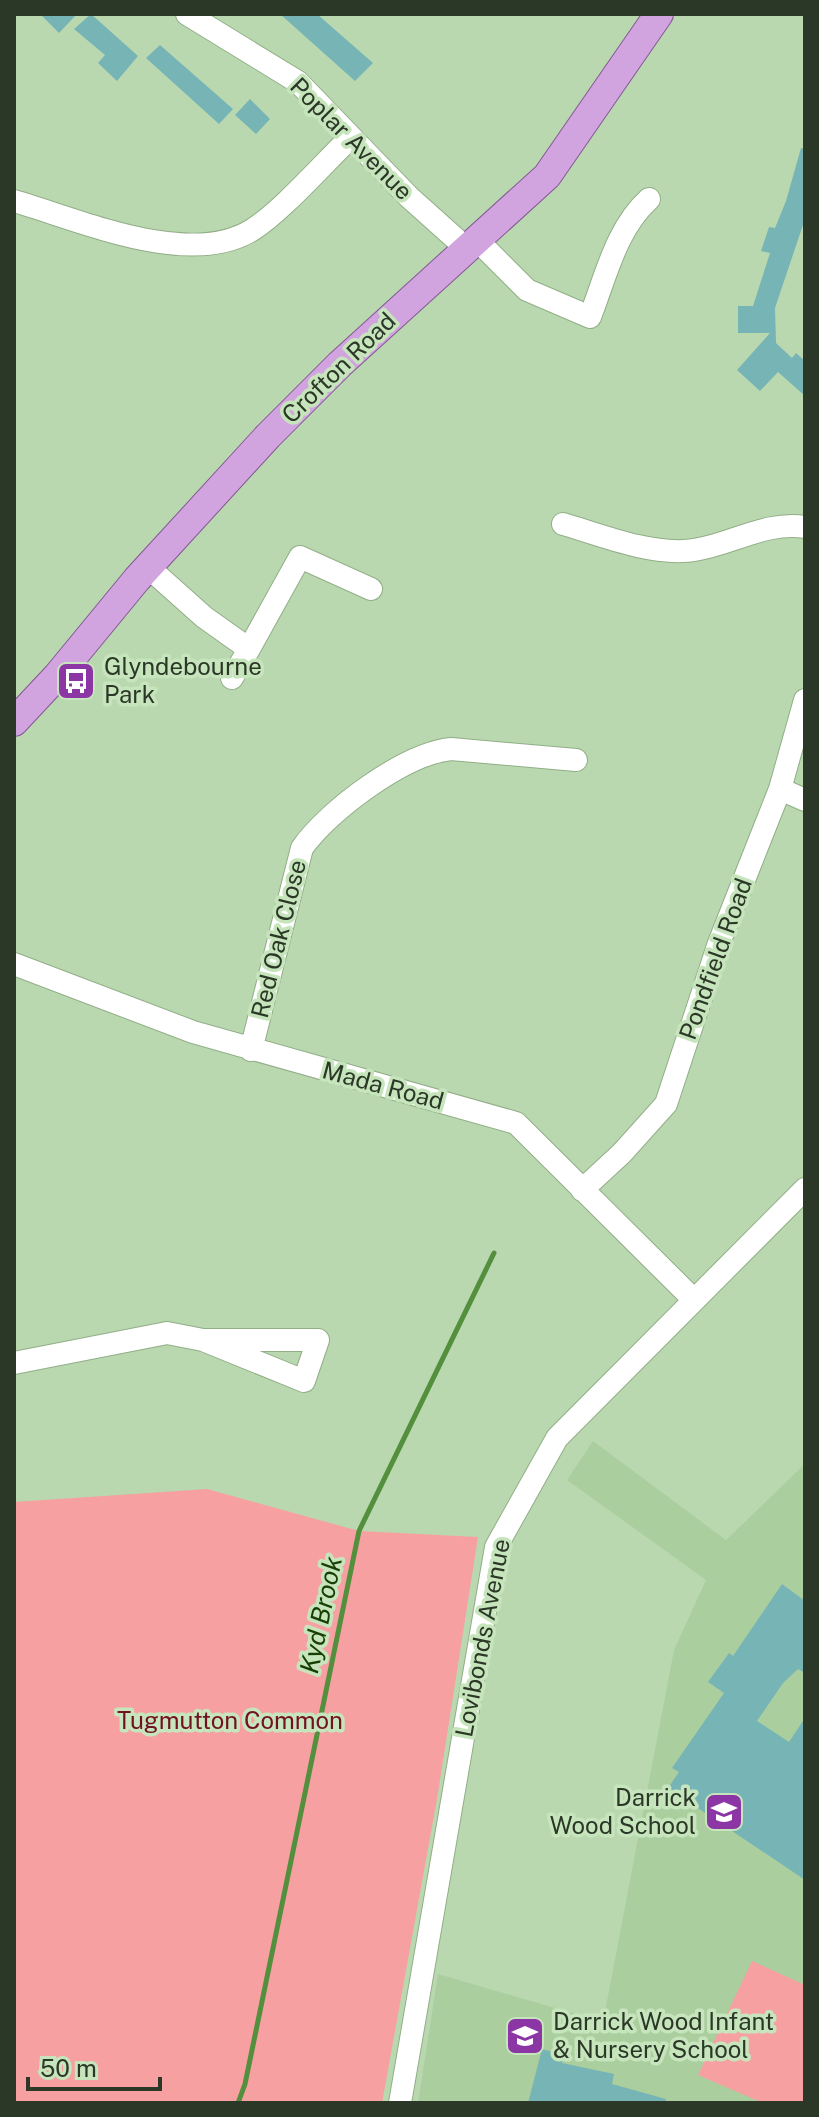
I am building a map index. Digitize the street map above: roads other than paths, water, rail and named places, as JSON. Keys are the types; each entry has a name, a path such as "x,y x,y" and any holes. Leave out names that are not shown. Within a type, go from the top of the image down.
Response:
{"main road":[{"name":"Crofton Road","path":"14,722 148,567 268,436 340,364 547,176 659,14"}],"street":[{"name":"Poplar Avenue","path":"187,14 298,82 351,137 527,290 590,317 621,234 635,212 649,199"},
{"path":"14,201 172,246 201,247 230,241 253,229 351,137"},
{"path":"563,524 624,542 683,551 767,530 805,527"},
{"path":"232,678 300,557 371,589"},
{"path":"148,567 204,617 249,649"},
{"name":"Pondfield Road","path":"582,1190 622,1153 666,1104 719,943 780,789 805,700"},
{"name":"Red Oak Close","path":"251,1050 302,848 318,825 411,760 431,751 451,749 576,760"},
{"path":"780,789 805,800"},
{"name":"Mada Road","path":"14,964 193,1032 516,1123 694,1300"},
{"name":"Lovibonds Avenue","path":"400,2103 496,1547 557,1438 805,1189"},
{"path":"14,1363 167,1333 203,1340 318,1340 304,1381 203,1340"}],"waterway":[{"name":"Kyd Brook","path":"238,2103 245,2084 359,1531 494,1253"}],"place":[{"name":"Glyndebourne Park","path":"76,681"},
{"name":"Darrick Wood School","path":"724,1812"},
{"name":"Darrick Wood Infant & Nursery School","path":"525,2036"}],"park label":[{"name":"Tugmutton Common","path":"230,1721"}]}
